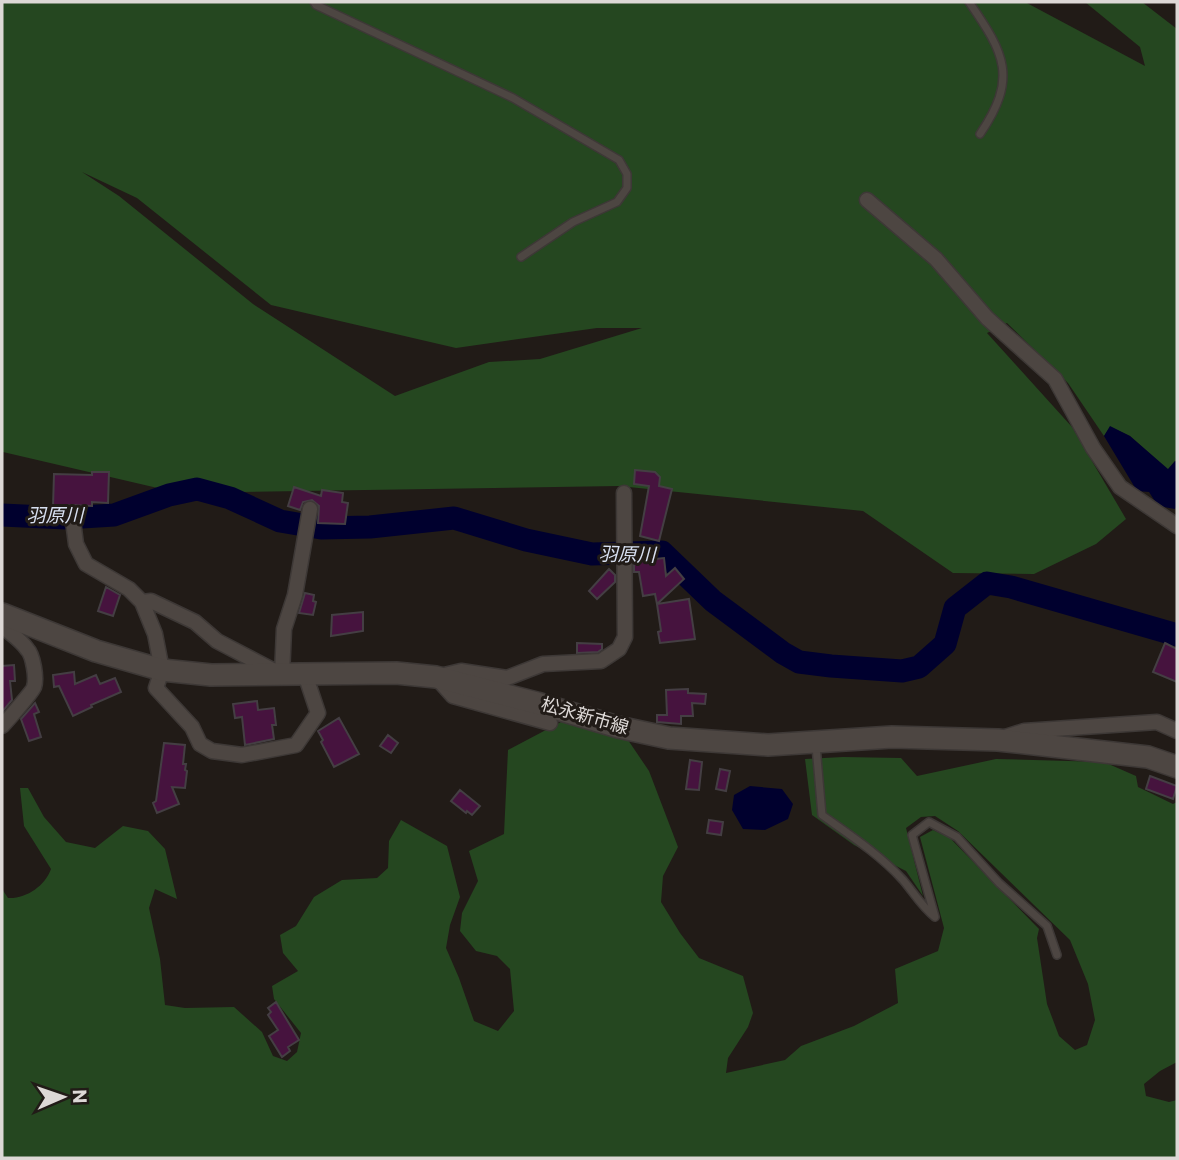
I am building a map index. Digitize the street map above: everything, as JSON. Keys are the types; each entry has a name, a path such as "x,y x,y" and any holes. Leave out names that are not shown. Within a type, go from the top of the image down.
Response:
{"main road":[{"name":"松永新市線","path":"2,614 96,651 162,670 211,675 396,673 436,677 668,738 768,745 892,737 998,740 1148,757 1177,767"}],"street":[{"path":"867,200 936,259 988,318 1055,379 1093,448 1120,486 1177,526"},
{"path":"550,723 453,696 436,677 461,671 507,678 543,664 601,662 619,649 625,636 624,493"},
{"path":"142,602 151,601 195,622 217,642 282,674 284,629 295,595 310,509"},
{"path":"73,521 76,544 86,564 129,589 142,602 155,634 162,670 156,688 192,727 200,744 212,751 242,755 296,745 318,713 306,674"},
{"path":"2,626 29,650 35,680 34,690 2,726"},
{"path":"998,740 1024,731 1157,722 1177,731"}],"lane":[{"path":"314,2 513,97 619,160 627,174 627,188 617,202 573,222 521,257"},
{"path":"969,2 986,26 1000,54 1004,77 997,109 980,134"},
{"path":"816,741 822,815 863,844 903,880 927,911 935,917 912,835 929,822 957,837 999,883 1047,926 1057,955"}],"green space":[{"path":"2,2 1025,2 1145,66 1140,47 1085,2 1142,2 1177,29 1177,462 1168,470 1130,436 1110,427 1104,436 1068,383 1007,323 987,333 1072,427 1126,519 1096,544 1034,574 953,573 863,511 619,486 179,493 3,452","holes":["82,172 137,198 271,305 456,348 597,328 642,328 540,359 489,362 395,396 253,304 119,196"]},
{"path":"561,722 628,740 649,771 678,847 663,876 661,902 699,958 743,976 753,1013 748,1027 728,1058 726,1073 785,1060 801,1046 854,1026 898,1003 895,969 938,951 944,928 920,837 933,830 950,838 1039,929 1037,938 1047,1004 1059,1036 1075,1050 1087,1045 1095,1020 1088,984 1070,940 958,831 935,816 921,817 906,828 923,896 906,871 854,845 812,815 805,759 901,758 917,776 996,759 1104,762 1136,776 1138,787 1173,804 1177,802 1177,1062 1144,1084 1146,1096 1169,1102 1177,1100 1177,1158 2,1158 2,889 8,898 28,894 40,886 51,869 24,826 20,788 28,788 44,817 66,842 95,848 123,826 148,831 165,849 177,899 155,889 149,908 160,959 165,1005 185,1008 234,1007 262,1032 273,1056 287,1061 297,1052 301,1033 274,999 272,986 298,971 283,953 280,935 296,926 314,897 342,880 377,878 388,868 389,841 401,820 447,846 460,897 450,925 446,948 474,1021 498,1031 514,1011 510,969 497,956 476,951 460,931 462,913 478,881 469,851 504,834 508,750"}],"water":[{"path":"1110,426 1130,436 1168,469 1177,462 1175,509 1158,506 1149,492 1137,491 1104,436"},
{"path":"750,786 782,789 793,804 788,819 765,830 743,829 732,810 734,795"}],"building":[{"path":"635,470 655,472 660,477 659,486 672,489 659,541 640,536 649,486 634,484"},
{"path":"92,472 109,472 108,503 92,502 92,506 69,505 69,508 53,507 54,474 92,475"},
{"path":"294,487 321,496 322,490 343,493 342,502 348,503 345,524 318,523 319,506 312,500 303,502 300,510 288,506"},
{"path":"656,555 655,559 664,558 666,576 675,568 684,579 657,604 655,594 643,596 639,572 634,572 634,558"},
{"path":"609,569 615,575 615,582 597,599 589,591"},
{"path":"106,587 120,595 113,616 98,611"},
{"path":"305,593 314,595 313,601 316,602 313,615 299,613"},
{"path":"689,599 695,639 660,643 657,604"},
{"path":"363,612 363,631 331,636 332,615"},
{"path":"577,643 602,644 602,649 598,652 577,653"},
{"path":"1165,643 1177,649 1177,682 1153,672"},
{"path":"14,665 15,681 10,681 12,700 2,712 2,666"},
{"path":"74,672 75,684 96,675 100,684 115,678 121,692 73,716 59,686 54,687 53,675"},
{"path":"688,689 688,693 706,694 705,704 692,703 693,716 681,716 681,724 657,722 657,715 667,715 666,690"},
{"path":"257,701 258,710 274,708 274,739 245,745 242,717 235,718 233,704"},
{"path":"35,703 39,712 34,714 41,737 29,741 21,719"},
{"path":"339,718 359,754 334,767 318,731"},
{"path":"388,735 398,743 391,753 380,746"},
{"path":"164,743 185,745 183,764 186,764 187,771 185,788 172,787 179,804 157,813 153,803 156,801"},
{"path":"690,760 702,762 699,790 686,789"},
{"path":"720,769 730,771 726,791 716,789"},
{"path":"1150,776 1177,786 1173,799 1146,789"},
{"path":"460,790 480,806 472,815 451,801"},
{"path":"709,820 723,822 721,835 707,833"},
{"path":"276,1002 299,1040 288,1047 290,1051 282,1057 269,1036 278,1030 268,1015 271,1012 268,1008"}],"waterway":[{"name":"羽原川","path":"2,515 66,518 114,515 169,495 197,489 230,498 280,521 321,528 370,527 454,518 526,540 592,554 662,552 713,601 783,653 799,662 831,666 902,671 919,667 945,644 955,608 987,583 1011,587 1177,635"}]}
